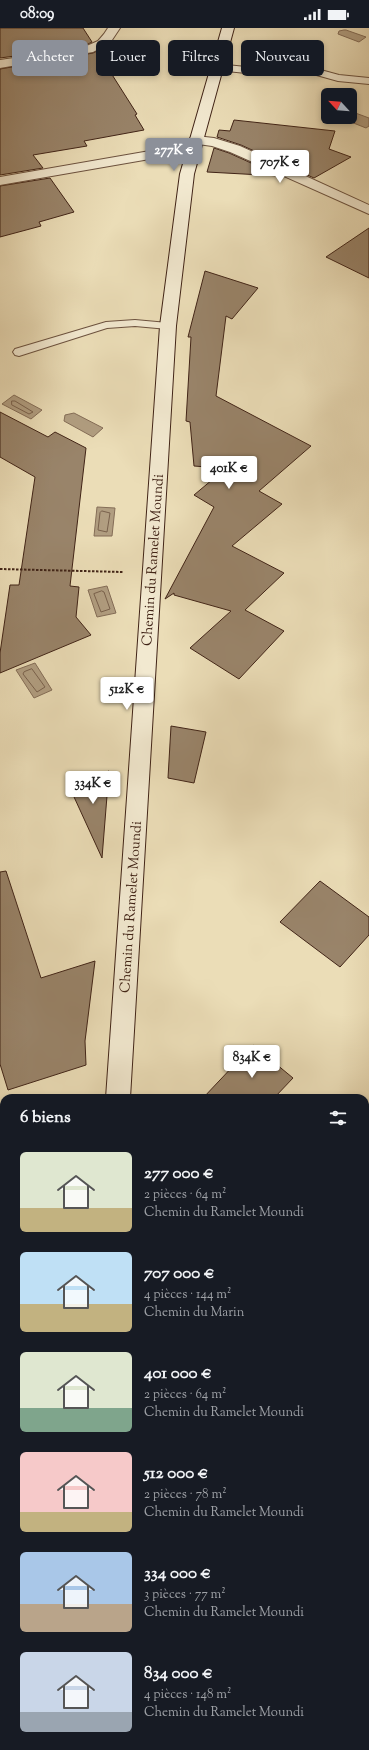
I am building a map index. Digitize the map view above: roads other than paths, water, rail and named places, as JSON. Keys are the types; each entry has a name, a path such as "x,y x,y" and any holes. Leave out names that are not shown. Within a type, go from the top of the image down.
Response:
{"main road":[{"path":"0,64 84,51 97,47 108,39 114,28"},
{"name":"Chemin du Ramelet Moundi","path":"225,40 228,28"},
{"name":"Chemin du Ramelet Moundi","path":"118,1094 168,326 187,174 214,76"},
{"path":"0,181 167,152 214,142 235,149 369,210"}],"lane":[{"path":"233,69 246,70 295,66 338,78 369,81"},
{"path":"19,352 106,325 135,323 168,326"}],"water":[{"path":"346,30 366,37 359,42 338,34 339,31"},
{"path":"357,114 369,118 369,126 366,128 356,124"},
{"path":"14,395 42,410 31,419 2,404"},
{"path":"74,413 103,428 93,437 64,421 65,415"},
{"path":"97,507 115,508 112,536 94,536"},
{"path":"107,586 116,613 97,617 88,590"},
{"path":"35,663 52,690 34,698 16,670"}]}
